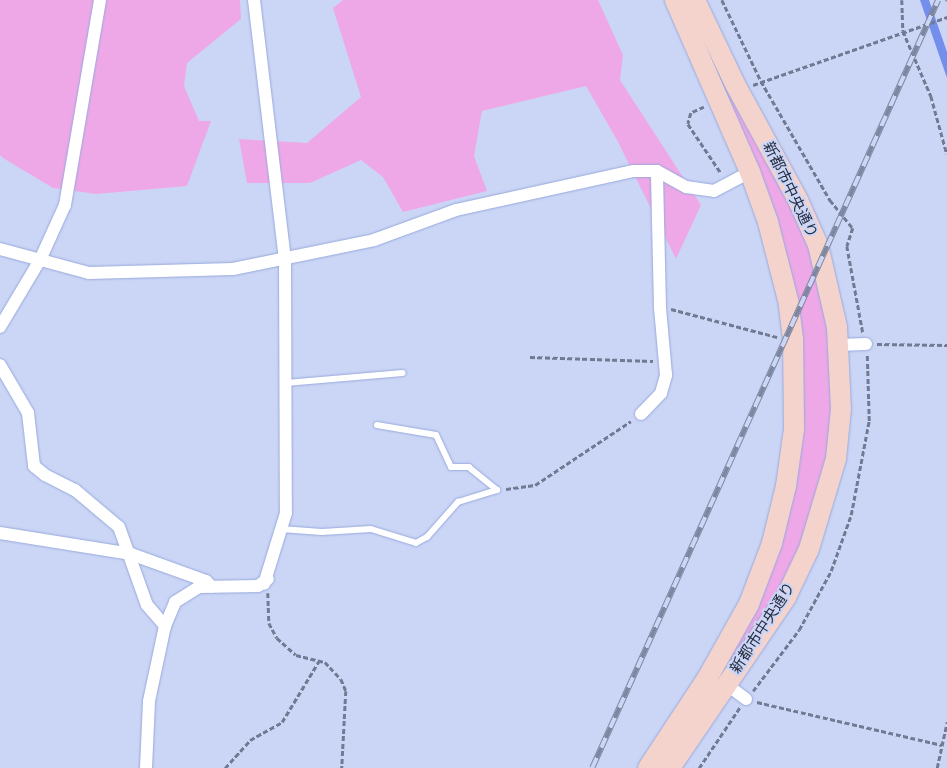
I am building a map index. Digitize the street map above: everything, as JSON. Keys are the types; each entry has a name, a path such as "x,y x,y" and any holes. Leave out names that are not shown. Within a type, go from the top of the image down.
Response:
{"main road":[{"name":"新都市中央通り","path":"648,768 708,677 749,604 772,543 786,486 794,429 793,340 781,271 750,172 675,0"},
{"name":"新都市中央通り","path":"670,768 786,597 821,516 837,450 841,409 840,345 831,292 814,236 695,0"}],"street":[{"path":"0,327 40,260 65,205 100,0"},
{"path":"146,768 149,701 165,626 175,602 200,587 266,582 286,513 285,260 254,0"},
{"path":"0,249 89,273 191,273 285,260 314,251 374,240 456,210 634,171 657,171 686,187 714,191 729,185 750,172"},
{"path":"640,414 661,393 666,376 660,308 657,171"},
{"path":"840,345 866,344"},
{"path":"0,365 28,413 34,466 45,475 75,490 119,527 147,606 165,626"},
{"path":"0,533 130,554 206,581 212,587"},
{"path":"726,684 746,699"}],"lane":[{"path":"286,383 402,373"},
{"path":"377,425 436,435 451,467 469,467 496,490"},
{"path":"281,529 322,532 370,529 416,543 427,537 458,502 496,490"}],"path":[{"path":"902,0 903,31 931,96 947,154"},
{"path":"750,86 947,16"},
{"path":"709,105 691,113 688,124 729,185"},
{"path":"660,308 793,340"},
{"path":"866,344 947,345"},
{"path":"530,357 665,361"},
{"path":"496,490 535,484 640,414"},
{"path":"266,582 269,623 277,638 296,655 319,661 335,672 346,691 342,768"},
{"path":"225,768 250,740 282,722 319,661"},
{"path":"746,699 942,745"},
{"path":"937,768 947,722"}],"shaded area":[{"path":"0,0 240,0 241,19 187,63 184,86 199,121 211,121 187,186 96,194 53,188 3,158 0,155"},
{"path":"343,0 598,0 623,55 620,80 701,205 676,259 617,140 586,86 482,111 474,156 487,191 403,212 383,177 361,160 310,183 247,183 239,139 307,143 361,97 333,8"},
{"path":"683,0 809,242 830,326 833,436 814,518 779,595 662,768 655,768 762,591 802,350"}],"water":[{"path":"920,0 929,0 947,52 947,78"}],"railway":[{"path":"592,768 938,0"}]}
